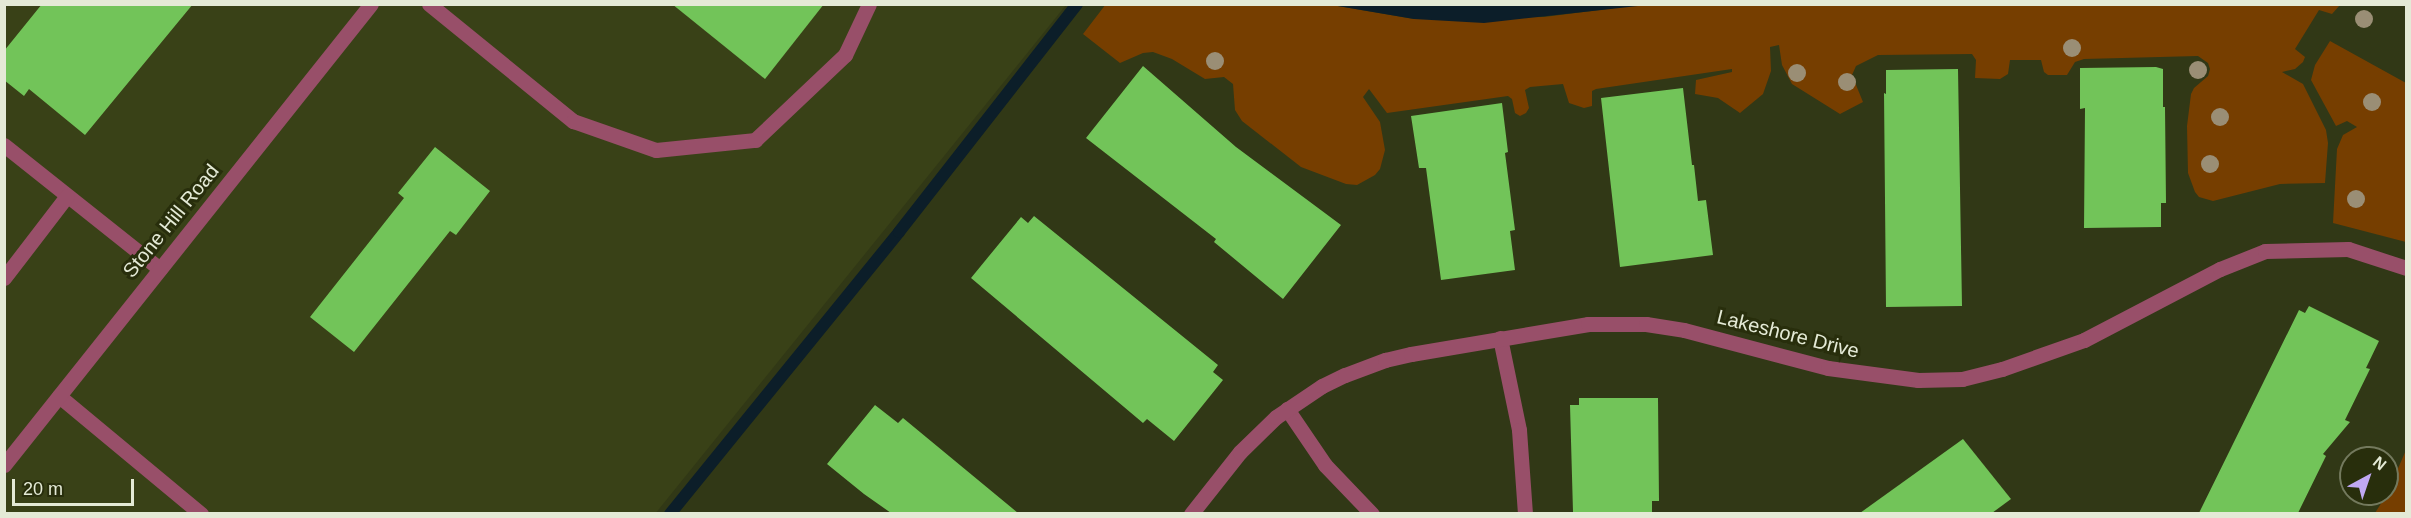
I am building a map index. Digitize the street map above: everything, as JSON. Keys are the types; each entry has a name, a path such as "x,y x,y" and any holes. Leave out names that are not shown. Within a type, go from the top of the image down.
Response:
{"street":[{"name":"Stone Hill Road","path":"4,465 371,4"},
{"path":"429,4 573,121 656,150 755,140 845,55 869,4"},
{"path":"4,146 160,269"},
{"path":"4,278 67,196"},
{"name":"Lakeshore Drive","path":"1191,513 1257,433 1287,409 1330,382 1385,360 1588,324 1646,324 1684,330 1828,368 1918,380 1962,379 2002,369 2084,340 2220,269 2265,251 2302,248 2348,249 2406,268"},
{"path":"1500,339 1519,430 1525,513"},
{"path":"59,396 201,513"},
{"path":"1287,409 1325,465 1372,513"}],"shaded area":[{"path":"1106,4 1332,5 1414,19 1544,17 1647,4 2340,5 2332,14 2319,10 2295,49 2305,57 2303,62 2295,69 2282,72 2303,84 2326,130 2328,143 2325,183 2280,184 2213,201 2199,197 2188,173 2187,126 2191,94 2194,88 2208,76 2210,69 2208,63 2198,56 2084,59 2075,62 2067,75 2048,75 2044,72 2041,60 2010,60 2008,74 2000,79 1975,78 1976,60 1972,54 1878,55 1856,66 1852,75 1863,102 1840,114 1792,84 1782,65 1779,45 1770,47 1771,71 1763,94 1740,113 1718,98 1695,94 1696,80 1732,72 1732,69 1596,89 1592,91 1592,106 1584,108 1569,103 1563,84 1530,87 1525,90 1529,108 1520,116 1515,113 1512,99 1508,96 1387,113 1369,89 1363,97 1380,122 1385,150 1380,169 1375,175 1357,185 1346,184 1301,167 1242,121 1235,110 1233,84 1224,77 1205,79 1172,59 1153,52 1143,53 1120,63 1083,34"},
{"path":"4,5 1066,5 655,514 5,513"},
{"path":"2330,41 2406,83 2406,242 2333,223 2337,149 2343,135 2357,127 2347,121 2336,126 2311,80 2315,65"},
{"path":"2406,450 2405,513 2375,513 2379,506 2399,506 2399,466"}],"water":[{"path":"1332,5 1647,5 1484,23 1414,19"}],"building":[{"path":"42,4 193,4 85,135 29,89 24,96 4,80 4,51"},
{"path":"672,4 824,4 765,79"},
{"path":"1143,66 1236,147 1341,225 1283,299 1214,242 1216,239 1086,138"},
{"path":"2156,67 2163,69 2163,107 2165,107 2166,203 2161,203 2161,227 2084,228 2085,108 2080,109 2080,68"},
{"path":"1958,69 1962,306 1886,307 1884,93 1886,94 1886,70"},
{"path":"1683,88 1698,201 1706,200 1713,255 1620,267 1601,98"},
{"path":"1502,103 1508,152 1505,153 1515,230 1510,231 1515,270 1441,280 1426,168 1419,168 1411,116"},
{"path":"435,147 490,191 456,235 450,231 354,352 310,317 404,198 398,193"},
{"path":"1034,216 1218,365 1213,372 1223,380 1174,441 1147,419 1143,423 971,278 1021,217 1028,223"},
{"path":"2309,306 2379,341 2366,368 2370,369 2345,420 2350,422 2323,454 2326,456 2298,513 2199,513 2299,310 2305,313"},
{"path":"1579,398 1658,398 1659,501 1652,501 1652,513 1573,512 1570,405 1579,405"},
{"path":"875,405 898,423 903,418 1018,513 891,513 864,494 827,464"},
{"path":"1963,439 2011,499 1992,513 1860,513"}],"waterway":[{"path":"670,514 899,232 1077,4"}]}
